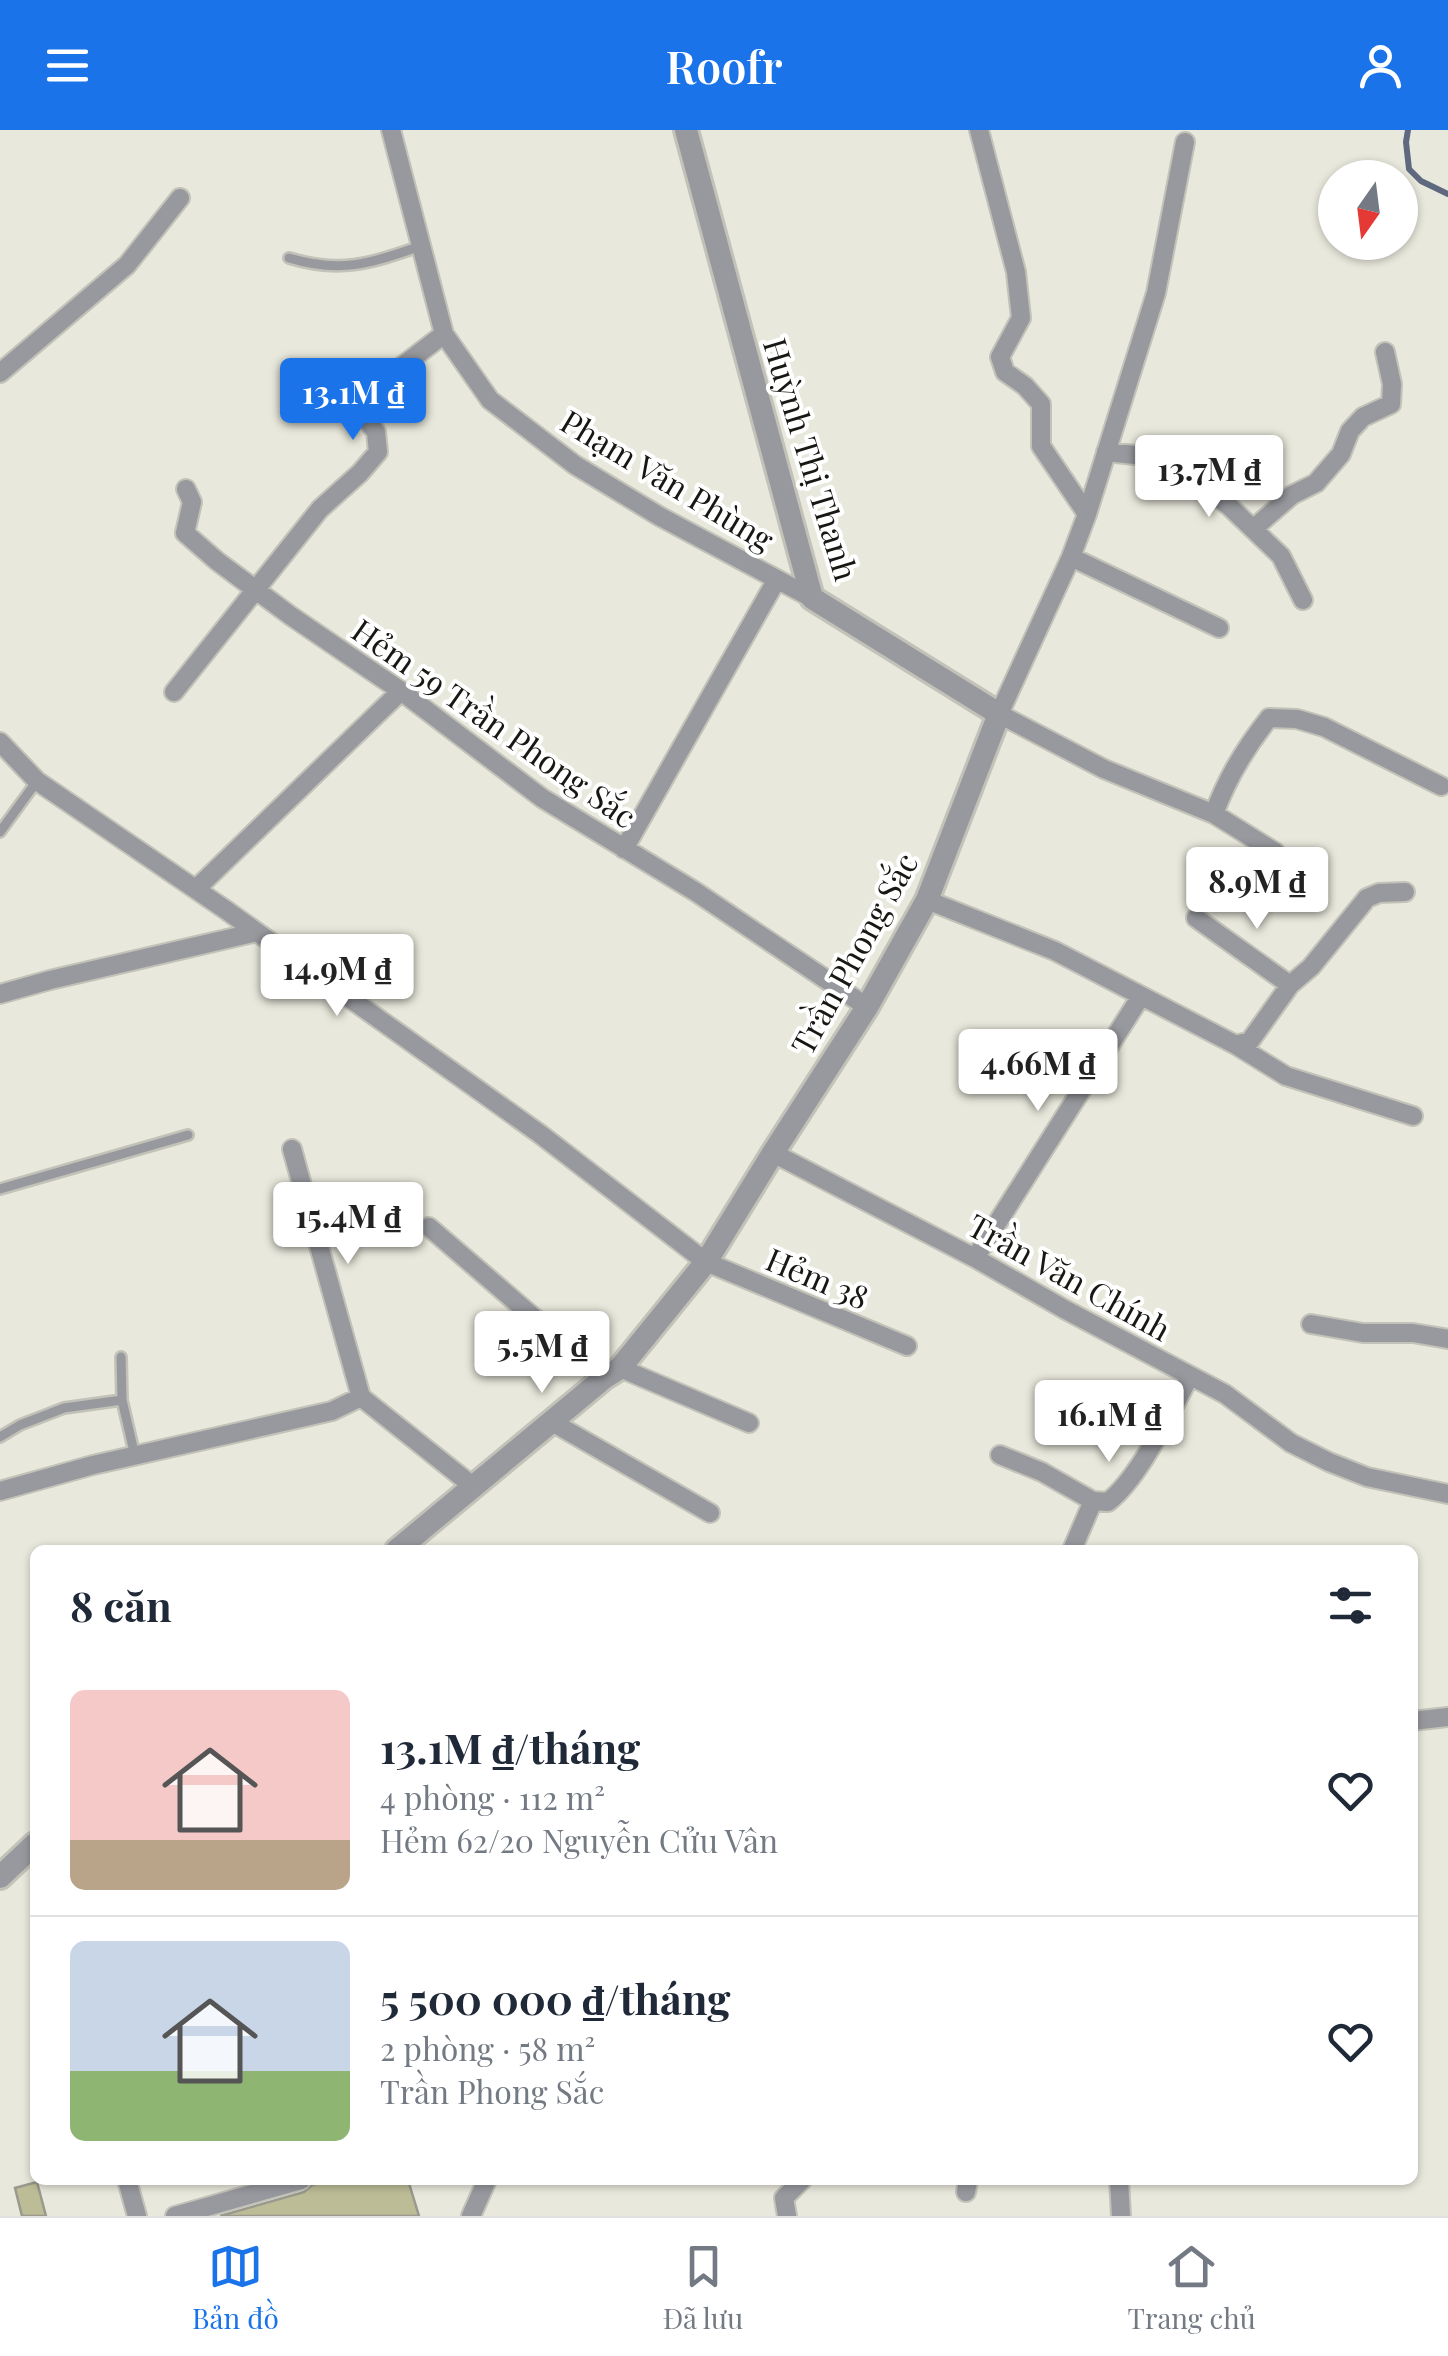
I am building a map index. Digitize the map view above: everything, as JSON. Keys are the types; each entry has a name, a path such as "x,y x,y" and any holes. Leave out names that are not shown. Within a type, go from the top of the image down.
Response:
{"street":[{"name":"Phạm Văn Phùng","path":"391,130 444,334 490,400 575,466 812,598"},
{"name":"Huỳnh Thị Thanh","path":"686,130 812,598 1000,714"},
{"path":"979,130 1016,272 1021,318 1000,357 1005,372 1041,404 1041,446 1087,514"},
{"name":"Trần Phong Sắc","path":"404,1545 612,1373 706,1262 868,1008 927,900 1000,714 1087,514 1156,293 1185,142"},
{"path":"0,373 127,264 180,198"},
{"path":"174,692 320,509 378,452 376,432 362,415 362,397 444,334"},
{"path":"1253,529 1292,495 1316,483 1342,454 1350,431 1364,417 1390,404 1392,384 1385,352"},
{"path":"1106,452 1164,458 1230,506 1281,556 1303,600"},
{"name":"Hẻm 59 Trần Phong Sắc","path":"186,489 192,502 185,533 255,590 401,691 542,798 696,892 868,1008"},
{"path":"1070,557 1218,628"},
{"path":"624,848 776,578"},
{"path":"196,889 401,691"},
{"path":"1000,714 1104,769 1214,814 1275,852"},
{"path":"1214,814 1246,746 1268,718 1297,718 1324,727 1441,786"},
{"name":"Hẻm 38","path":"0,742 38,781 540,1134 706,1262 907,1346"},
{"path":"1236,1045 1250,1042 1290,985 1311,967 1366,898 1405,892"},
{"path":"927,900 1055,951 1236,1045 1286,1076 1413,1116"},
{"path":"1196,918 1290,985"},
{"path":"0,994 257,932"},
{"path":"975,1258 1141,996"},
{"path":"292,1149 361,1398 474,1487"},
{"name":"Trần Văn Chính","path":"772,1153 1225,1394 1290,1442 1329,1462 1367,1477 1448,1494"},
{"path":"429,1227 612,1373 750,1423"},
{"path":"1311,1324 1448,1338"},
{"path":"1000,1455 1042,1472 1093,1501 1108,1502 1119,1493 1142,1459 1190,1376"},
{"path":"0,1491 332,1411 361,1398"},
{"path":"552,1422 710,1513"},
{"path":"1074,1545 1093,1501"},
{"path":"1418,1720 1448,1716"},
{"path":"0,1877 30,1849"},
{"path":"129,2185 138,2216"},
{"path":"175,2216 284,2185"},
{"path":"471,2216 485,2185"},
{"path":"787,2216 784,2198 797,2185"},
{"path":"1119,2185 1121,2216"}],"lane":[{"path":"289,258 309,264 354,267 422,246"},
{"path":"0,832 38,781"},
{"path":"0,1189 188,1136"},
{"path":"121,1357 122,1400 135,1456"},
{"path":"0,1437 64,1408 122,1400"}],"building":[{"path":"38,2185 46,2216 22,2216 15,2188"},
{"path":"312,2185 410,2185 419,2216 220,2216 304,2192"}],"waterway":[{"path":"1408,130 1409,169 1421,181 1448,194"}]}
